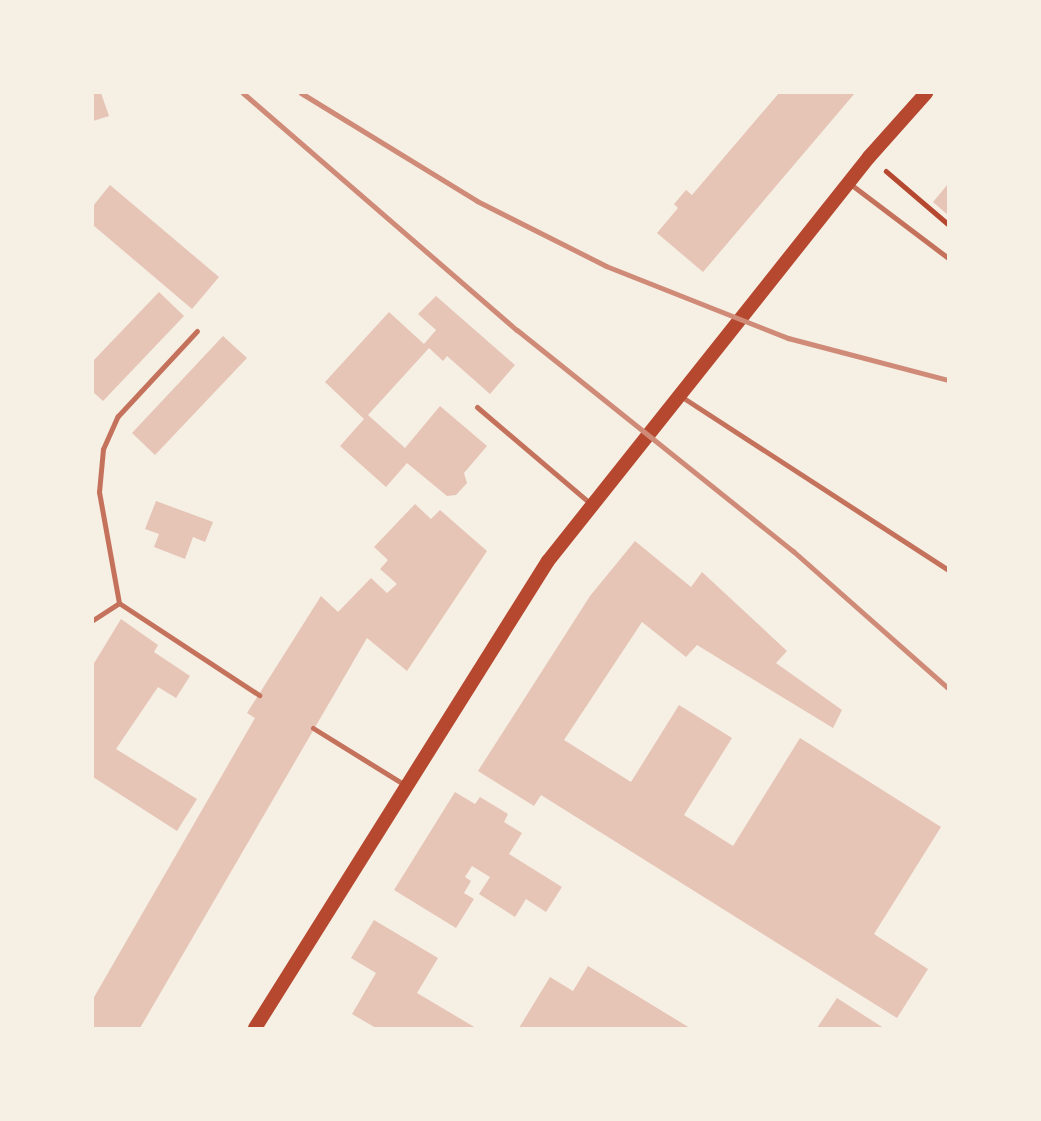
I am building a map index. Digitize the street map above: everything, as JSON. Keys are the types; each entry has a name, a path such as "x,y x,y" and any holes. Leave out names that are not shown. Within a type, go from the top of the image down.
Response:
{"main road":[{"path":"255,1028 526,593 869,157 926,93"}],"lane":[{"path":"849,183 948,258"},
{"path":"197,331 118,416 103,449 99,492 119,603 259,695"},
{"path":"682,397 948,570"},
{"path":"477,407 593,505"},
{"path":"93,620 119,603"},
{"path":"313,728 405,785"}],"path":[{"path":"869,157 948,224"}],"building":[{"path":"93,93 101,93 109,116 93,121"},
{"path":"779,93 855,93 703,272 657,233 678,208 674,204 686,190 692,195"},
{"path":"948,184 948,215 933,202"},
{"path":"110,185 219,277 192,309 93,225 93,206"},
{"path":"159,292 184,316 103,401 93,392 93,361"},
{"path":"436,296 515,365 490,394 447,356 443,361 429,348 368,415 405,448 440,406 487,446 464,473 467,483 456,495 447,496 407,463 386,487 340,446 364,419 325,382 389,312 424,344 436,330 418,314"},
{"path":"223,336 247,358 155,455 132,433"},
{"path":"156,501 213,522 205,542 193,537 185,559 154,547 159,534 145,529"},
{"path":"415,504 431,519 440,510 487,551 407,671 367,638 140,1028 93,1028 93,999 255,718 247,713 321,596 338,612 371,578 387,593 397,584 380,569 388,560 374,547"},
{"path":"635,541 691,587 702,572 787,651 776,663 842,710 833,728 697,645 686,657 642,622 564,740 631,782 679,705 732,738 684,815 733,846 800,738 941,827 874,934 928,969 897,1018 541,795 534,806 478,771 590,596"},
{"path":"121,619 158,645 154,652 190,676 176,698 158,687 116,749 197,799 177,831 93,777 93,665"},
{"path":"455,792 475,804 480,797 508,814 504,822 522,833 509,854 562,887 546,912 526,899 515,917 479,894 490,877 472,866 465,877 471,881 464,893 474,899 456,928 394,890"},
{"path":"374,920 438,958 417,993 476,1028 376,1028 352,1014 376,973 351,958"},
{"path":"588,966 690,1028 519,1028 550,977 573,991"},
{"path":"837,998 882,1027 817,1028"}],"railway":[{"path":"243,93 517,330 793,551 948,688"},
{"path":"301,93 477,201 606,266 788,338 948,380"}]}
